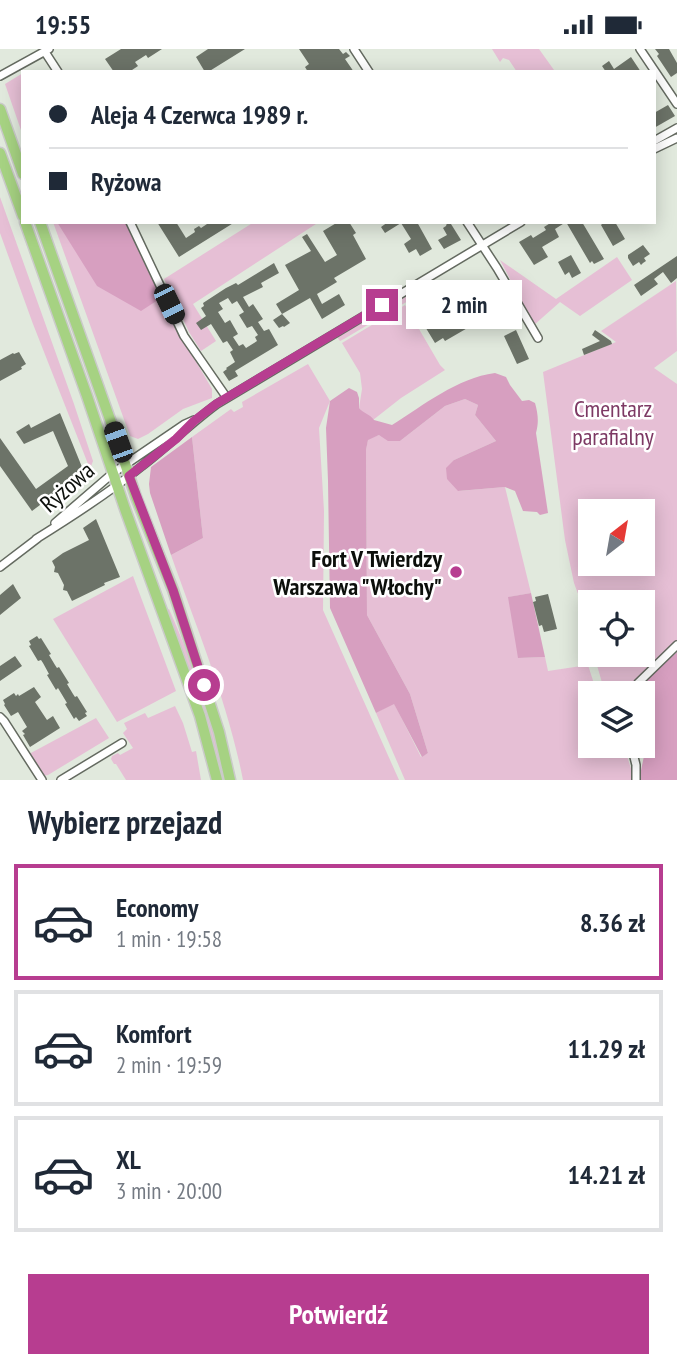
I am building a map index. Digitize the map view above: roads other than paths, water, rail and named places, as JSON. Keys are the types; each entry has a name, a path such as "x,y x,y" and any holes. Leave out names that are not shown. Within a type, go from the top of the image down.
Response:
{"main road":[{"path":"0,109 21,168"},
{"path":"0,153 21,211"},
{"path":"26,224 200,716 217,780"},
{"path":"41,224 125,465 173,590 219,731 230,780"}],"street":[{"path":"355,49 368,70"},
{"path":"640,49 654,70"},
{"path":"0,76 47,50 57,70"},
{"path":"656,73 677,104"},
{"path":"656,140 677,128"},
{"path":"656,148 677,138"},
{"path":"131,224 184,336 227,398"},
{"path":"468,224 538,338"},
{"name":"Ryżowa","path":"36,539 94,502 176,439 194,421 227,398 518,224"},
{"name":"Ryżowa","path":"0,567 113,473 184,424 194,421"},
{"path":"640,681 677,645"},
{"path":"0,717 41,780"},
{"path":"61,780 122,743"},
{"path":"634,758 636,780"}],"place":[{"name":"Fort V Twierdzy Warszawa \"Włochy\"","path":"456,572"}],"park label":[{"name":"Cmentarz parafialny","path":"613,422"}]}
